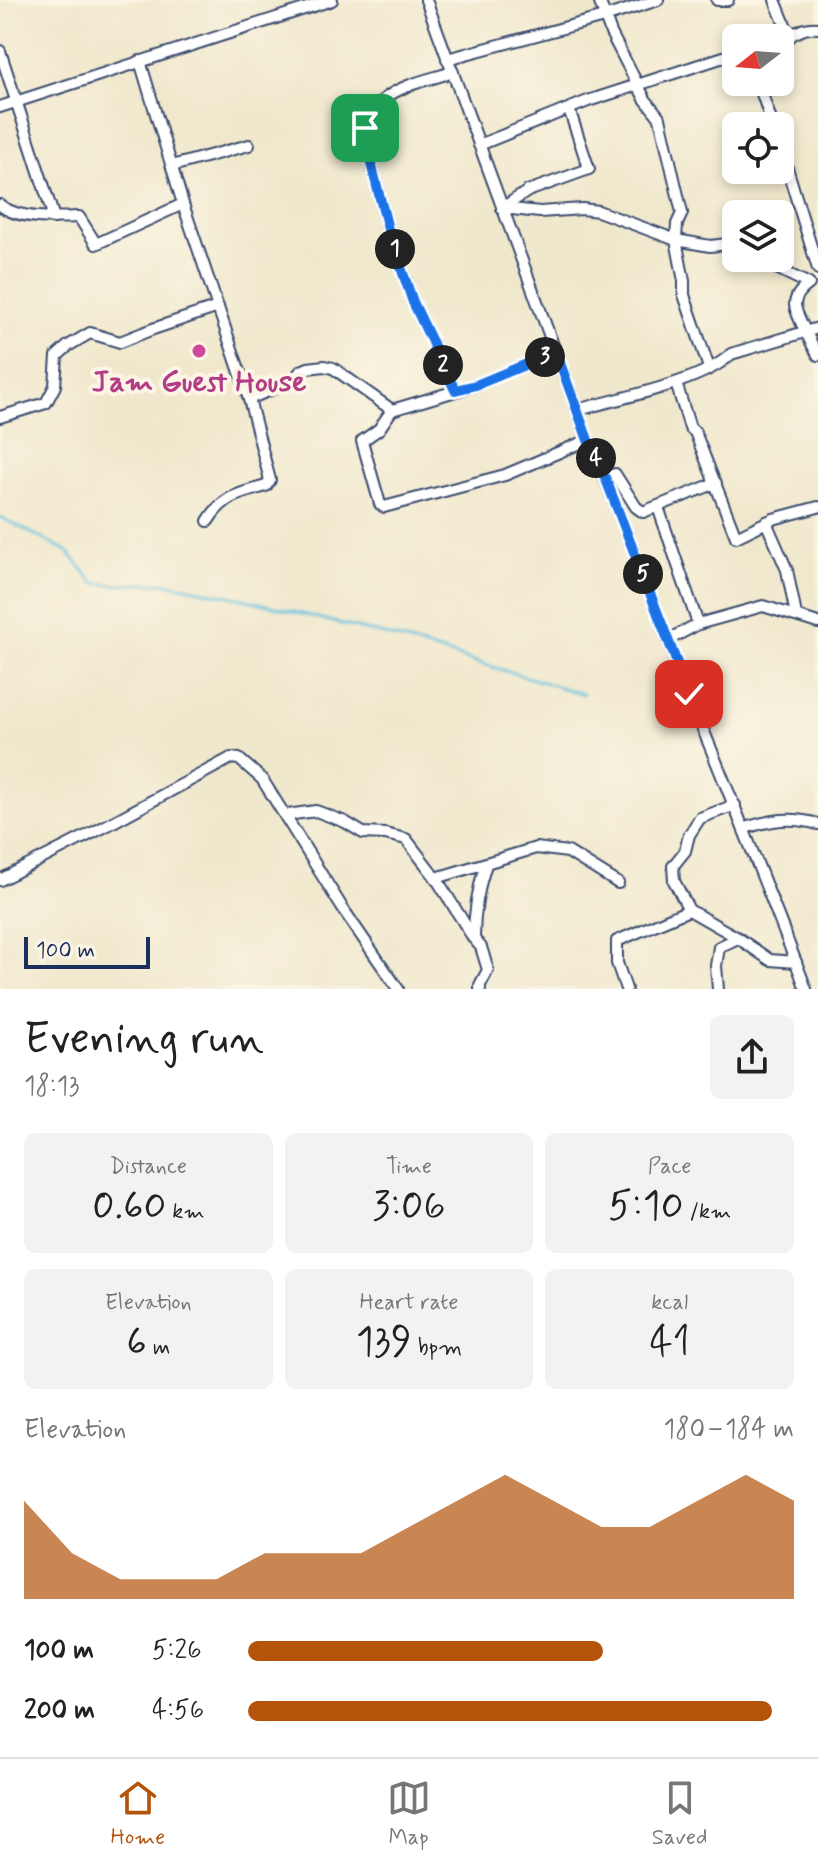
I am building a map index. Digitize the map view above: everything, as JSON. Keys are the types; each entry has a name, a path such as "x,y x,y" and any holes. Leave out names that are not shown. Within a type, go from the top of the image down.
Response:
{"street":[{"path":"0,107 332,0"},
{"path":"426,0 588,440 745,828 806,989"},
{"path":"599,0 611,33 645,99 660,118 682,213 677,224 676,240 684,295 709,368"},
{"path":"447,59 658,0"},
{"path":"717,0 728,0"},
{"path":"775,0 781,24"},
{"path":"794,33 805,27 818,28"},
{"path":"0,51 54,218"},
{"path":"479,145 569,109 722,58"},
{"path":"140,61 183,204 249,399 270,480 266,486 231,496 217,507 208,521"},
{"path":"453,72 394,90 374,108 365,128 365,140 389,233 413,302 455,390"},
{"path":"502,208 528,191 589,169 569,109"},
{"path":"172,166 249,145"},
{"path":"792,184 818,269"},
{"path":"0,205 15,213 54,218 79,217 96,244 183,204"},
{"path":"502,208 540,212 598,211 676,240 710,246 722,245"},
{"path":"789,272 814,282"},
{"path":"814,282 800,290 795,305 818,355"},
{"path":"0,417 46,403 55,386 57,356 90,333 120,342 218,307"},
{"path":"577,410 676,383 723,362 731,354 818,328"},
{"path":"556,352 476,385 392,410 379,429 362,441 380,504 384,507 505,475 588,440"},
{"path":"249,399 292,381 301,371 324,366 333,368 392,410"},
{"path":"676,383 690,428 695,432 736,537 773,519 818,507"},
{"path":"605,477 615,474 636,507 643,512 716,483"},
{"path":"658,507 698,624"},
{"path":"766,522 787,570 796,615"},
{"path":"668,640 698,624 763,606 818,623"},
{"path":"0,880 231,758 239,759 262,779 343,909 398,989"},
{"path":"735,805 700,818 689,835 685,851 673,866 674,881 689,910 770,960 796,962"},
{"path":"286,815 316,811 363,833 406,839 481,947 488,970 478,988"},
{"path":"745,828 771,820 801,819 818,824"},
{"path":"436,878 536,848 568,852 618,883"},
{"path":"474,939 474,911 486,864"},
{"path":"626,989 617,963 617,941 689,910"},
{"path":"718,989 716,966 719,947 738,938"}],"waterway":[{"path":"0,517 67,551 94,583 166,583 248,600 396,638 583,694"}],"place":[{"name":"Jam Guest House","path":"199,351"}],"route":[{"path":"365,128 365,140 389,233 413,302 455,390 476,385 556,352 689,694"}]}
